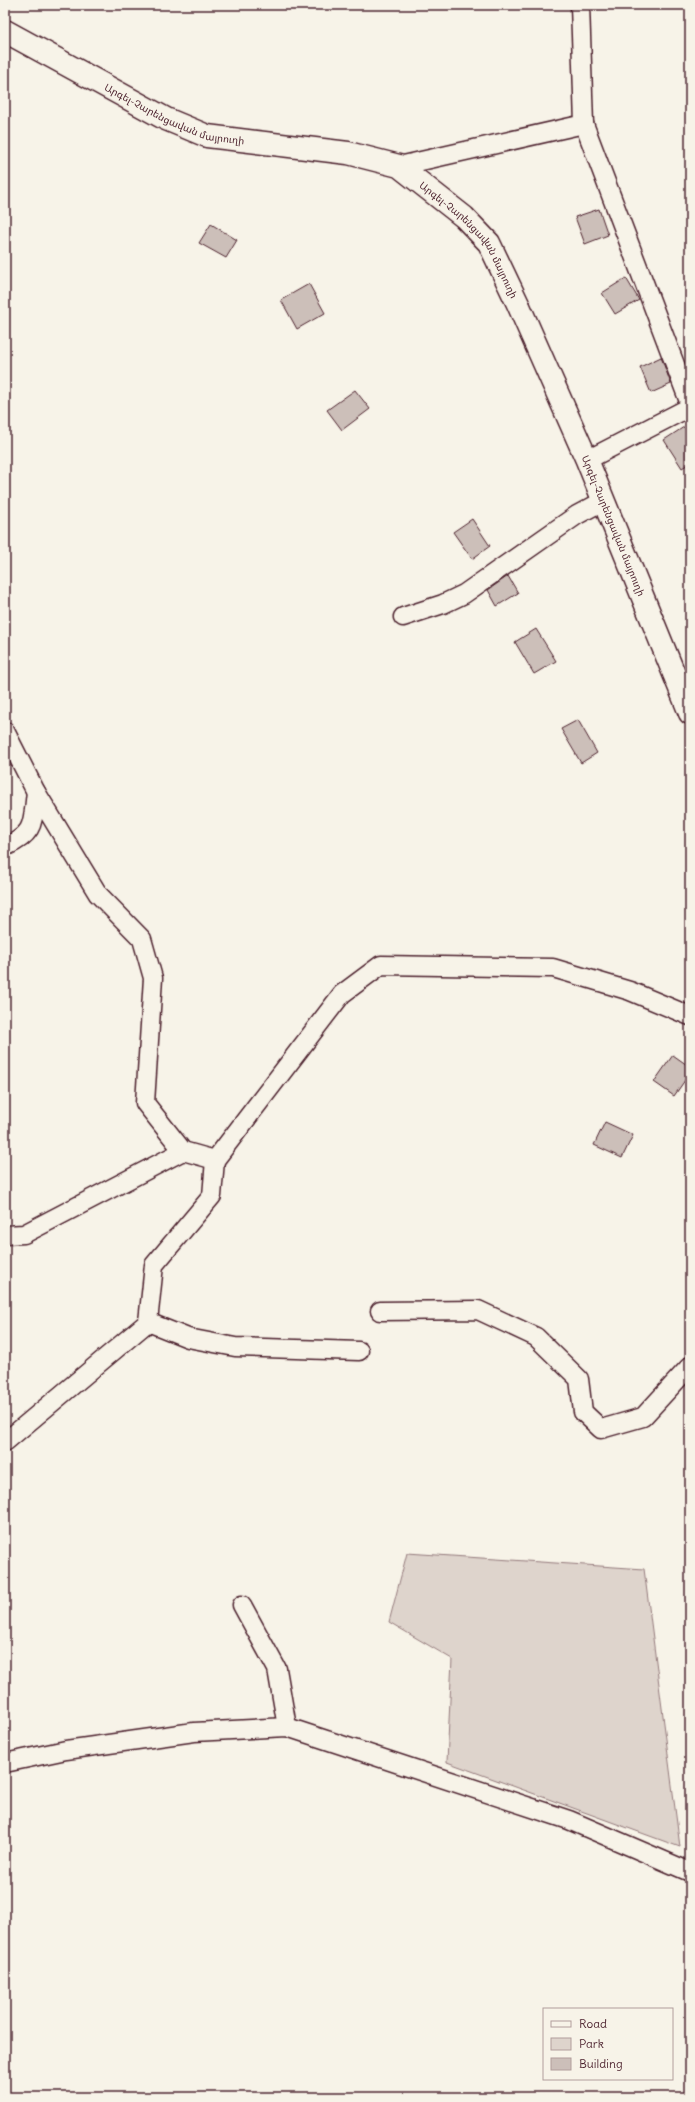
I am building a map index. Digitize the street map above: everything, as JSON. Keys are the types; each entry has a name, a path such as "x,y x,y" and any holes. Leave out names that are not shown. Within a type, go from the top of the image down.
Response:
{"main road":[{"name":"Արգել-Չարենցավան մայրուղի","path":"5,31 166,119 207,136 348,153 399,166 464,217 489,243 586,460 690,712"}],"street":[{"path":"580,5 584,124 690,404"},
{"path":"399,166 584,124"},
{"path":"586,460 690,407"},
{"path":"404,617 443,604 464,594 577,515 603,501"},
{"path":"5,731 36,792 98,894 142,939 153,978 145,1103 183,1151 214,1160"},
{"path":"5,847 21,840 30,830 36,792"},
{"path":"5,1442 148,1322 154,1265 212,1196 214,1160 342,994 381,965 553,968 630,991 690,1016"},
{"path":"5,1235 24,1234 183,1151"},
{"path":"380,1311 478,1310 536,1338 579,1379 583,1412 601,1429 643,1417 690,1366"},
{"path":"148,1322 188,1338 235,1347 359,1351"},
{"path":"242,1606 277,1669 287,1727"},
{"path":"5,1763 66,1750 194,1732 287,1727 568,1820 690,1872"}],"green space":[{"path":"407,1553 644,1569 680,1847 447,1762 452,1659 389,1622"}],"building":[{"path":"599,209 608,235 585,244 575,217"},
{"path":"211,224 237,240 226,258 199,243"},
{"path":"626,278 639,300 615,314 602,293"},
{"path":"309,284 325,313 297,329 281,300"},
{"path":"661,357 671,384 651,393 640,367"},
{"path":"355,390 370,409 342,430 327,410"},
{"path":"690,423 690,463 682,468 664,440"},
{"path":"472,519 490,546 472,559 453,532"},
{"path":"508,576 518,593 497,606 488,590"},
{"path":"536,629 556,661 534,674 515,642"},
{"path":"578,720 597,753 581,763 561,729"},
{"path":"673,1055 690,1067 690,1073 674,1096 654,1082"},
{"path":"605,1122 633,1135 622,1158 594,1145"}]}
